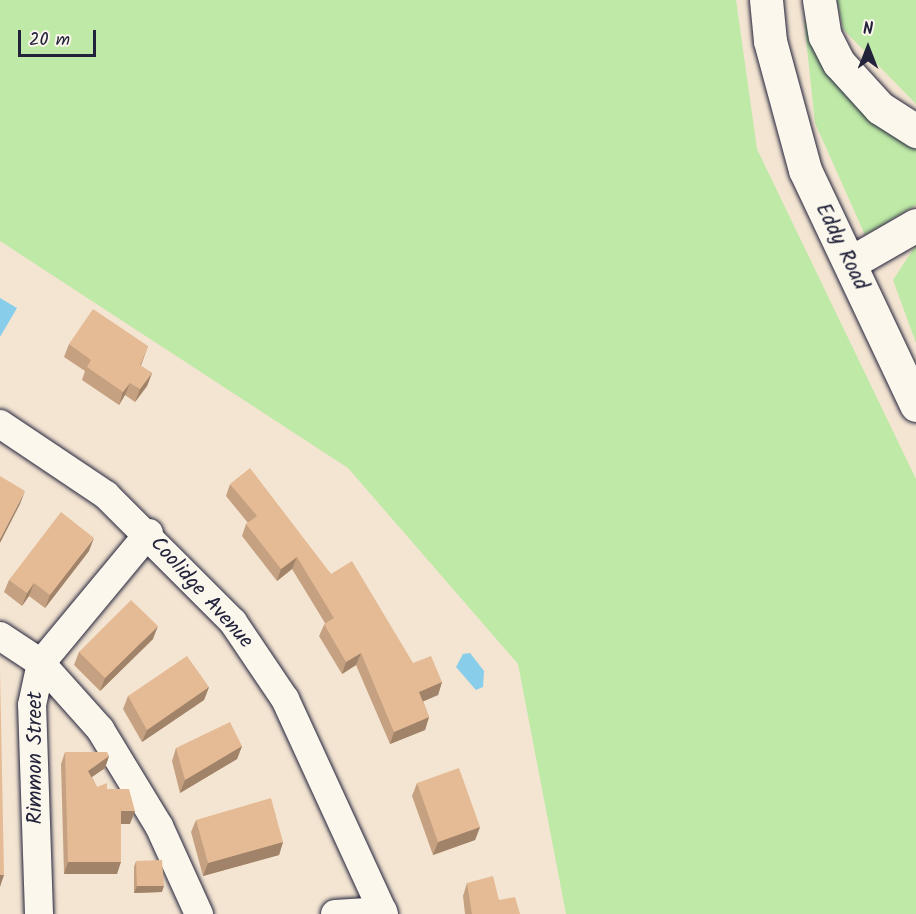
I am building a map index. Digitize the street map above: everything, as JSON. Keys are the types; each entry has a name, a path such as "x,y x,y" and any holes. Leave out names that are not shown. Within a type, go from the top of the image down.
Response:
{"main road":[{"name":"Eddy Road","path":"766,0 781,83 805,170 916,405"},
{"name":"Eddy Road","path":"781,83 786,0"},
{"path":"819,0 825,36 839,63 880,108 916,131"},
{"path":"850,263 916,225"}],"street":[{"name":"Coolidge Avenue","path":"0,424 106,495 149,533 233,622 285,699 384,913"},
{"name":"Rimmon Street","path":"39,914 32,705 41,663 149,533"},
{"path":"0,636 41,663 100,729 131,776 200,914"},
{"path":"335,914 384,913"}],"green space":[{"path":"0,0 736,0 757,149 916,479 916,914 566,914 518,664 348,468 0,241"},
{"path":"837,0 916,0 916,104 843,29"},
{"path":"804,20 838,79 916,141 916,205 865,235 815,123"},
{"path":"916,245 916,343 893,280"}],"water":[{"path":"0,298 17,308 0,337"},
{"path":"470,653 484,671 483,687 476,690 456,667 463,654"}],"building":[{"path":"93,309 148,346 140,365 152,373 140,389 130,383 123,392 87,367 91,360 69,344"},
{"path":"250,468 331,574 352,561 413,663 431,656 442,682 419,692 429,717 394,732 361,653 346,662 324,624 334,618 297,557 281,569 246,524 257,516 230,484"},
{"path":"0,476 25,491 0,539"},
{"path":"61,512 94,538 50,595 34,583 27,593 9,580"},
{"path":"131,600 158,626 105,678 79,652"},
{"path":"187,656 209,687 147,730 128,696"},
{"path":"0,669 4,875 0,875"},
{"path":"230,722 242,746 185,780 176,748"},
{"path":"65,752 107,752 109,756 88,771 97,787 107,783 107,789 129,789 135,811 121,811 121,862 68,862"},
{"path":"459,768 480,827 438,842 417,783"},
{"path":"271,798 283,842 208,863 196,820"},
{"path":"162,860 164,886 137,886 136,861"},
{"path":"493,876 499,900 515,897 520,914 472,914 467,883"}]}
